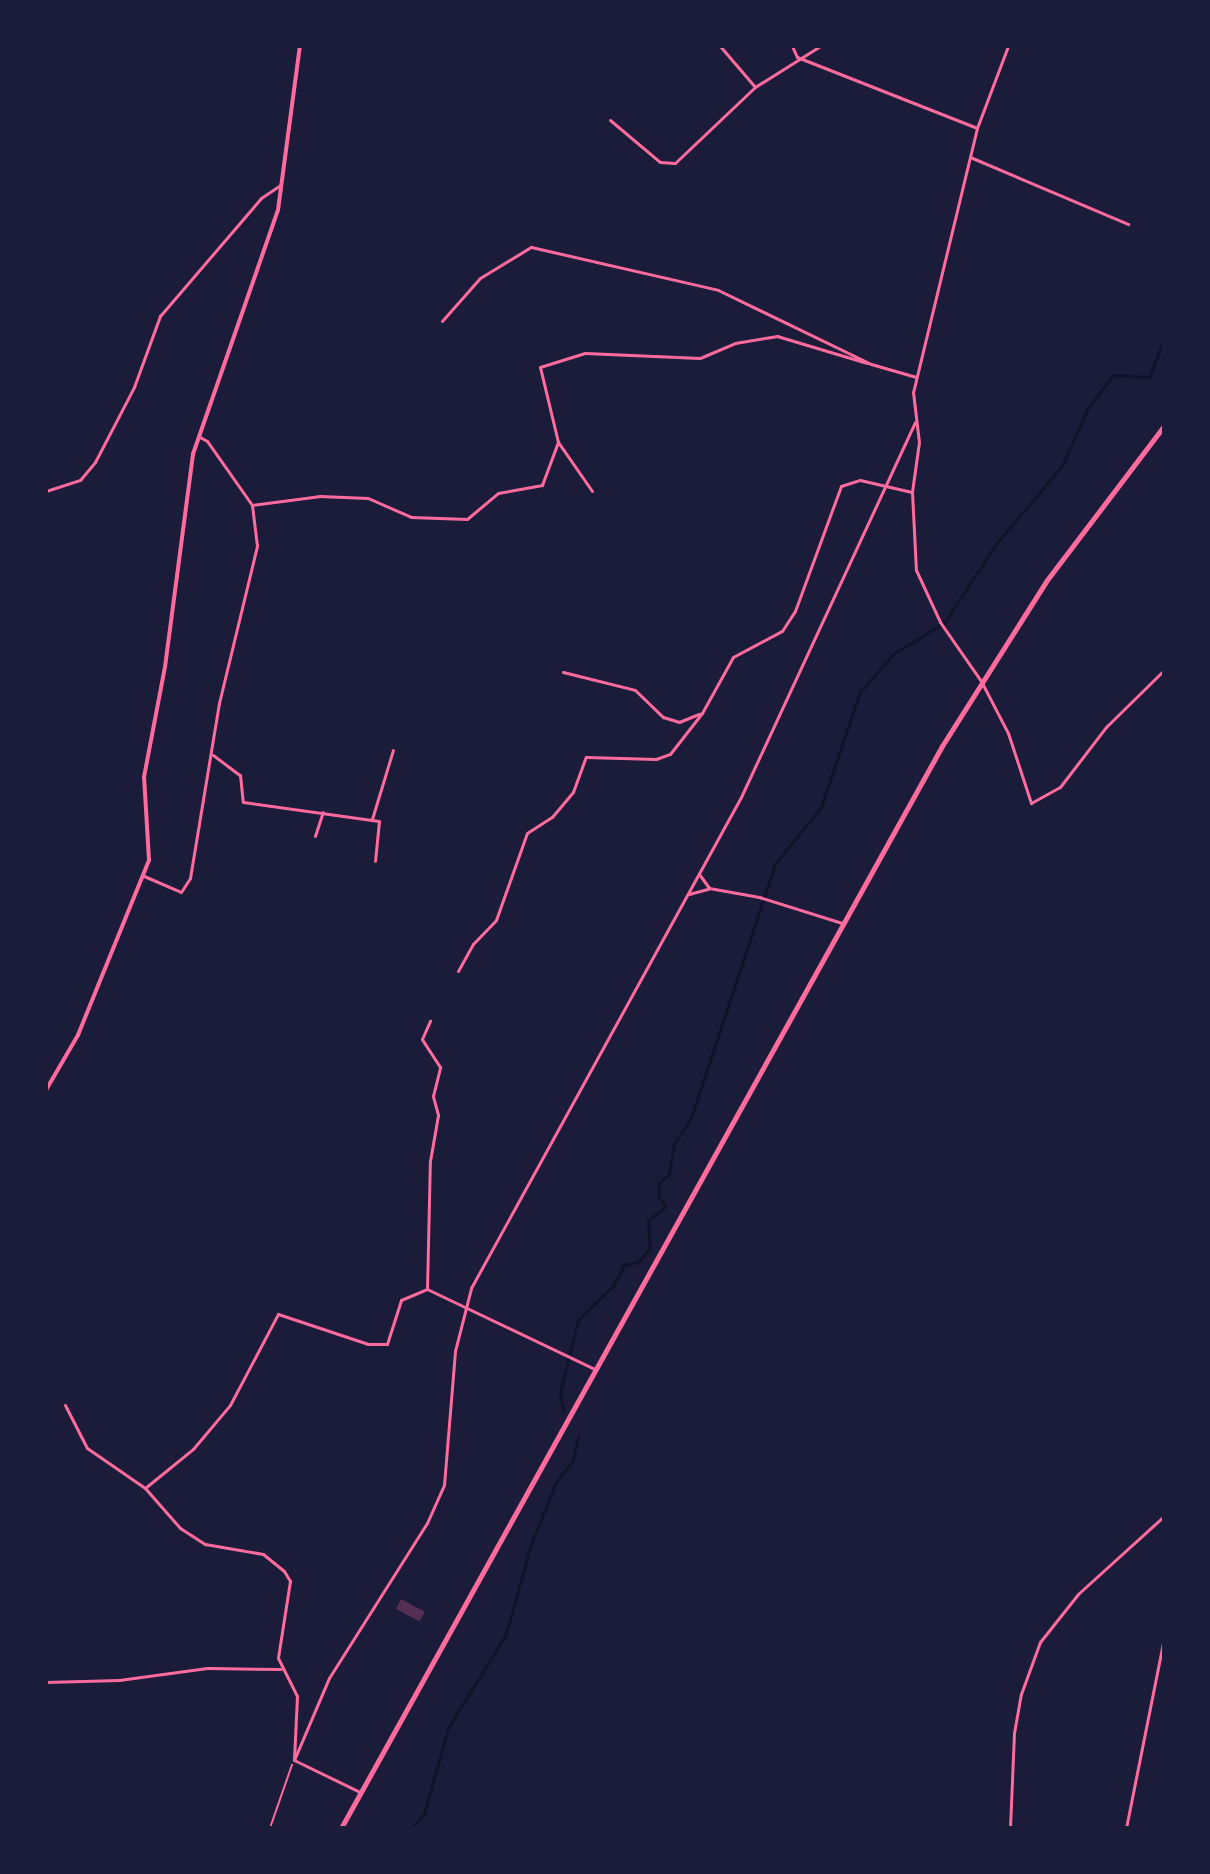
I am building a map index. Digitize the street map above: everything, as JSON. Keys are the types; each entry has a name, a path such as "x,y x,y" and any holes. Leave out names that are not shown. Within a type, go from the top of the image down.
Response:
{"main road":[{"path":"341,1828 842,923 981,681 1047,580 1164,426"}],"street":[{"path":"46,1090 78,1035 144,876 149,846 144,777 198,436 273,227 300,46"},
{"path":"720,46 755,87"},
{"path":"792,46 797,57 977,128"},
{"path":"610,120 660,162 675,163 755,87 797,57 820,46"},
{"path":"1008,46 977,128 916,377 915,422 919,442 912,492 916,570 947,634 981,681 1018,759 1031,803 1060,787 1106,727 1164,670"},
{"path":"969,157 1128,224"},
{"path":"46,491 80,480 117,427 160,316 261,198 280,185"},
{"path":"442,321 480,278 531,247 725,292 871,364"},
{"path":"592,491 558,442 538,372 568,356 700,358 735,343 777,336 916,377"},
{"path":"294,1760 329,1678 427,1523 444,1485 455,1351 464,1308 523,1189 689,894 775,728 915,422"},
{"path":"144,876 176,892 186,889 213,755 219,703 257,546 252,505 198,436"},
{"path":"252,505 320,496 368,498 411,517 467,519 498,493 542,485 558,442"},
{"path":"458,971 473,944 496,920 527,833 566,802 586,757 665,756 702,713 733,657 770,640 790,622 841,486 860,480 912,492"},
{"path":"563,672 624,685 663,717 679,722 702,713"},
{"path":"372,819 393,750"},
{"path":"213,755 240,775 243,802 372,819 382,826 375,861"},
{"path":"315,836 323,812"},
{"path":"699,874 709,888"},
{"path":"689,894 709,888 759,897 842,923"},
{"path":"427,1289 430,1161 438,1115 433,1096 440,1067 422,1039 430,1021"},
{"path":"427,1289 595,1369"},
{"path":"145,1488 193,1449 230,1405 278,1314 368,1344 387,1344 401,1300 427,1289"},
{"path":"65,1405 87,1448 145,1488 180,1528 205,1544 263,1554 284,1571 290,1581 279,1639 281,1669 297,1696 294,1760"},
{"path":"1010,1828 1014,1733 1021,1694 1040,1642 1078,1594 1164,1516"},
{"path":"1126,1828 1164,1641"},
{"path":"46,1682 119,1680 207,1668 281,1669"},
{"path":"294,1760 361,1793"}],"path":[{"path":"270,1828 294,1760"}],"building":[{"path":"401,1599 425,1612 420,1621 396,1609"}],"waterway":[{"path":"563,1410 560,1392 578,1320 613,1286 624,1265 638,1262 650,1248 648,1221 666,1206 659,1198 659,1183 669,1174 674,1144 691,1118 775,864 821,807 860,692 893,654 944,623 996,544 1062,466 1088,408 1113,375 1149,377 1164,339"},
{"path":"411,1828 424,1814 448,1728 506,1634 531,1544 556,1482 573,1460 578,1436"}]}
